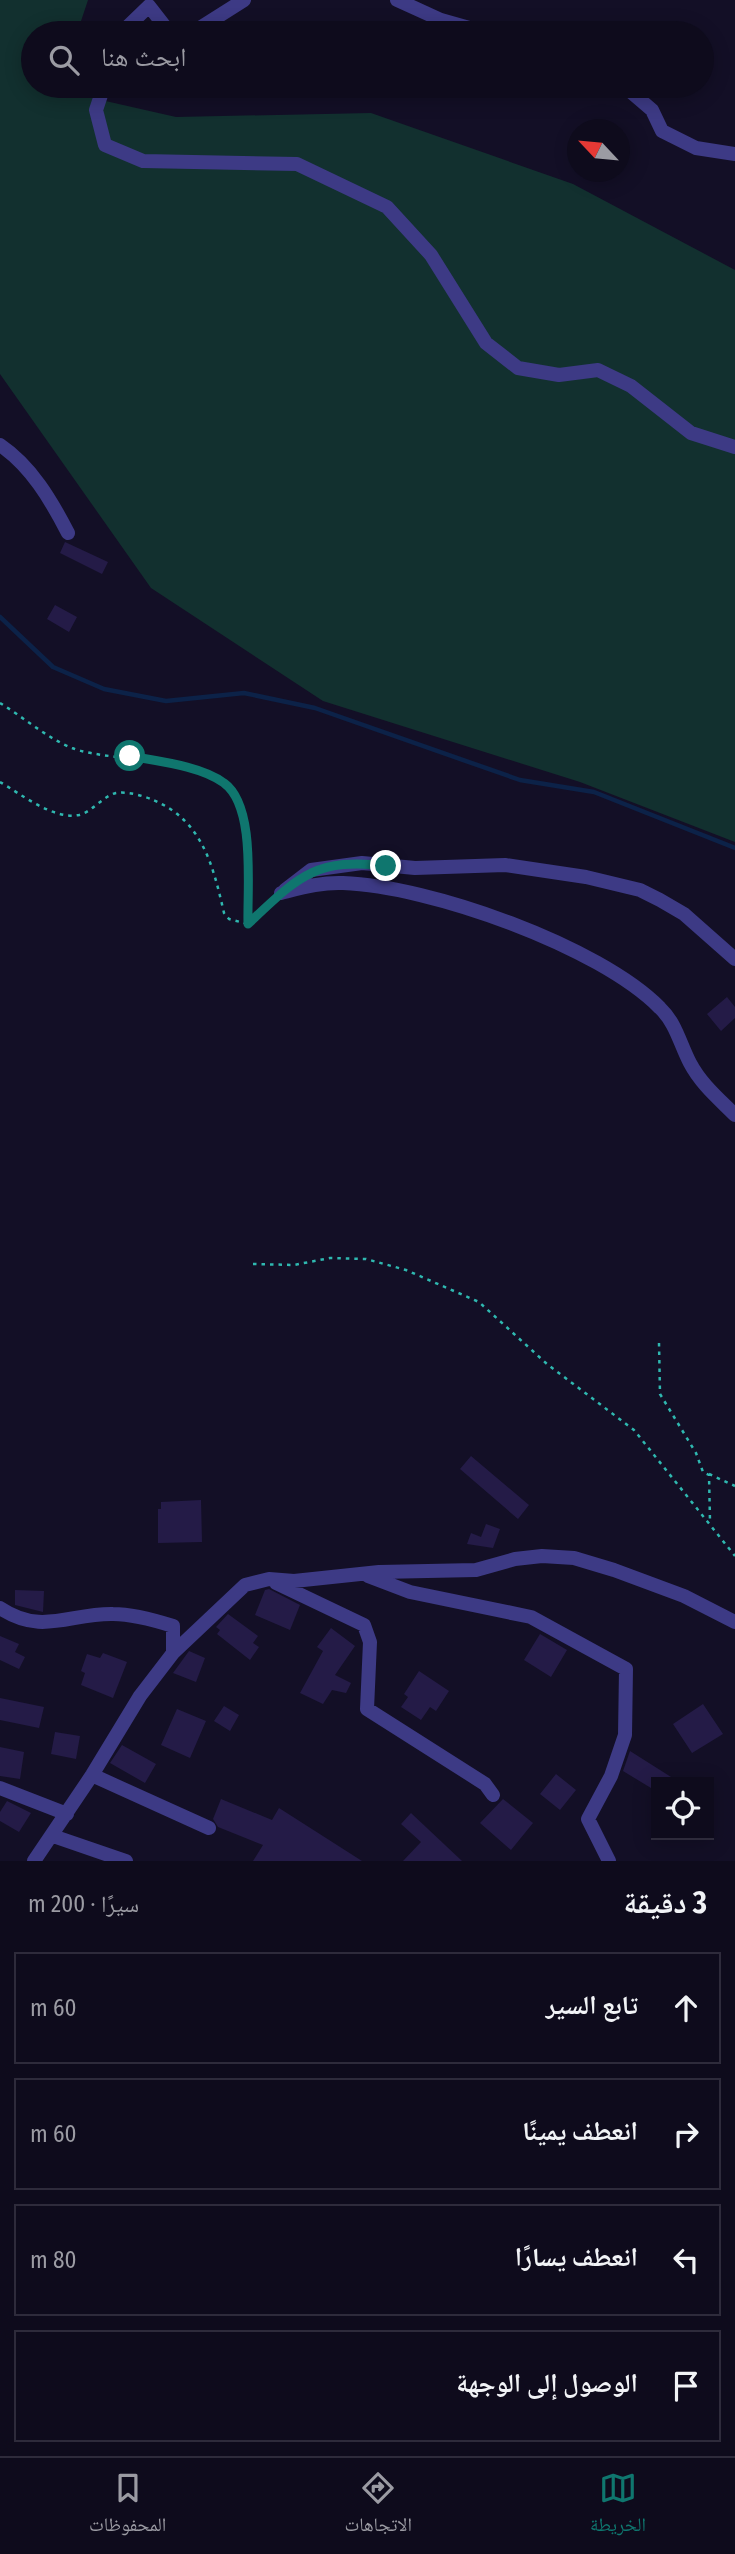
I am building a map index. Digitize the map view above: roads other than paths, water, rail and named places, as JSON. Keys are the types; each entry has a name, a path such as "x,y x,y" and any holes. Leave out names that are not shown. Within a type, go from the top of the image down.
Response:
{"street":[{"path":"211,21 244,0"},
{"path":"397,0 445,21"},
{"path":"133,21 149,6 161,21"},
{"path":"100,98 96,110 105,145 143,161 297,163 387,206 431,255 486,343 518,368 558,375 598,370 631,386 691,433 735,447"},
{"path":"638,98 652,110 662,131 696,148 735,154"},
{"path":"0,445 16,456 45,492 68,533"},
{"path":"735,959 684,914 640,890 586,877 505,865 415,868 362,863 311,870 281,893 343,883 394,890 511,923 569,948 611,970 662,1009 704,1085 735,1115"},
{"path":"34,1861 53,1836 140,1696 173,1653 245,1585 269,1579 294,1581 364,1574 476,1570 515,1559 542,1556 574,1558 684,1596 735,1622"},
{"path":"364,1574 410,1591 531,1618 626,1669 625,1735 611,1776 588,1819 609,1861"},
{"path":"269,1579 364,1625 370,1642 367,1709 485,1784 493,1795"},
{"path":"0,1608 39,1624 111,1614 150,1619 173,1626 173,1653"},
{"path":"92,1775 209,1828"},
{"path":"0,1788 67,1814"},
{"path":"53,1836 126,1861"}],"waterway":[{"path":"0,617 53,667 104,689 166,701 244,693 315,708 520,780 594,792 735,848"}]}
